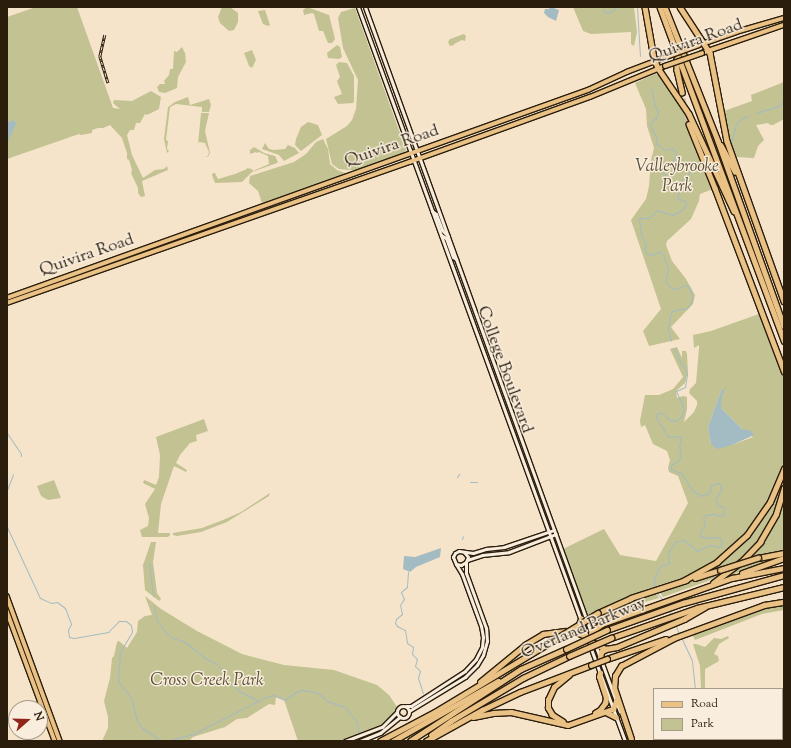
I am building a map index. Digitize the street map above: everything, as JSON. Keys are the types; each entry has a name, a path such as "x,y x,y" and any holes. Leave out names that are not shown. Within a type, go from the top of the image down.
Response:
{"highway":[{"path":"645,7 658,68 689,114 714,171 745,234"},
{"path":"660,7 784,341"},
{"path":"665,7 718,141 784,326"},
{"path":"680,7 708,50 724,132 784,301"},
{"path":"677,51 677,70 682,92"},
{"path":"689,124 735,240 784,371"},
{"path":"718,141 742,184"},
{"path":"714,171 735,240"},
{"path":"780,360 784,368"},
{"path":"683,581 717,562 747,535 770,502 784,469"},
{"path":"707,587 741,562 760,542 776,514 784,488"},
{"path":"380,741 429,715 598,613 644,594 683,581 758,558 784,553"},
{"path":"590,640 600,626 784,558"},
{"path":"732,578 784,568"},
{"name":"Overland Parkway","path":"410,741 521,669 607,630 656,612 784,575"},
{"name":"Overland Parkway","path":"424,741 481,703 540,669 611,638 685,612 784,587"},
{"path":"631,740 614,688 615,676 624,664 674,638 764,605 784,602"},
{"path":"600,658 601,652 606,649 624,645 684,619 710,605"},
{"path":"576,632 583,619 593,620 652,606"},
{"path":"469,691 535,638 551,632 576,632 606,649"},
{"path":"424,741 520,692 658,641 674,638"},
{"path":"583,668 561,680 549,695 549,710 558,720 564,722 574,721 597,712 602,708 606,698 599,677 600,673"},
{"path":"393,741 521,669"},
{"path":"462,721 480,715 505,712 522,714 568,724 613,709 616,702"},
{"path":"606,712 616,717"}],"main road":[{"name":"College Boulevard","path":"358,7 550,536 583,619"},
{"name":"College Boulevard","path":"364,7 556,534 600,673 625,741"},
{"name":"Quivira Road","path":"7,298 418,153 588,90 627,72 704,43 784,18"},
{"name":"Quivira Road","path":"7,303 420,159 590,96 658,68 784,25"},
{"path":"432,211 436,214 442,230 448,236"},
{"path":"441,235 446,238 453,257 456,259"},
{"path":"483,648 482,630 468,590 453,560 455,553 459,551 473,553 506,547 554,530"},
{"path":"456,564 461,565 482,555 507,552 556,534"},
{"path":"506,547 507,552"},
{"path":"345,741 367,733 385,724 397,712 399,706 411,706 465,677 475,668 487,637 486,625 465,570 468,557 464,552"},
{"path":"468,590 472,588"},
{"path":"7,596 60,741"},
{"path":"7,611 55,741"},
{"name":"College Boulevard","path":"590,640 600,658 631,740"},
{"path":"360,741 380,733 400,717 407,716 409,711 448,685"},
{"path":"406,706 409,711"},
{"path":"397,712 400,717"}],"green space":[{"path":"36,7 77,7 113,108 120,109 113,103 114,100 132,101 151,91 161,97 159,109 147,115 145,114 140,123 136,123 134,130 130,130 127,135 132,155 143,178 155,170 164,169 167,166 168,170 142,181 145,196 141,197 138,193 138,188 131,173 132,170 129,160 127,159 127,153 122,138 110,125 92,130 92,133 79,134 7,159 7,17"},
{"path":"222,7 230,7 238,13 238,22 234,30 229,31 220,23 218,17"},
{"path":"307,7 329,15 335,39 332,43 328,43 323,31 319,31 314,14 304,15 303,10"},
{"path":"573,7 634,7 637,32 634,46 631,44 631,32 591,34 583,31"},
{"path":"355,8 406,150 402,155 358,170 348,170 339,169 332,164 326,139 347,126 352,120 356,109 358,80 343,48 338,18 341,12"},
{"path":"265,10 270,25 268,26 263,24 258,11"},
{"path":"464,34 466,36 465,41 462,40 450,46 448,42 450,39"},
{"path":"337,45 340,47 342,57 339,59 328,58 327,53"},
{"path":"182,47 185,53 186,62 178,77 177,88 165,93 159,92 157,87 160,84 165,84 164,81 169,75 170,69 173,69 174,51 177,52"},
{"path":"252,50 256,60 252,68 249,66 244,53"},
{"path":"339,62 347,63 354,76 353,103 338,104 334,97 342,94 337,81 340,77 336,65"},
{"name":"Valleybrooke Park","path":"655,74 662,76 689,119 691,123 687,125 691,137 713,189 700,194 699,201 691,219 667,241 666,245 672,261 686,279 695,295 693,304 671,327 680,339 649,346 643,331 661,309 631,220 646,199 654,148 647,126 646,109 635,83"},
{"path":"784,82 784,119 773,125 768,123 756,125 764,140 758,146 754,158 736,157 724,111 752,101 751,95"},
{"path":"188,97 190,105 209,99 211,105 209,112 202,112 202,107 176,104 170,107 166,140 168,141 167,149 169,151 167,153 164,139 168,107 175,102"},
{"path":"201,113 209,113 205,131 210,153 208,157 206,157 208,156 209,152 205,143 199,142 198,144"},
{"path":"308,122 318,125 322,135 301,151 295,145 296,139 301,127"},
{"path":"323,139 328,149 330,164 337,170 348,174 262,203 258,191 249,183 250,176 294,162 306,154 316,142"},
{"path":"265,143 269,149 285,149 288,145 295,148 299,153 284,161 279,155 262,149"},
{"path":"254,147 264,153 275,156 278,162 252,172 242,182 215,183 212,175 213,173 215,173 218,179 235,174 247,168 252,169 253,171 269,164 268,156 259,152 250,154 250,150"},
{"path":"759,314 773,352 775,351 784,380 784,460 778,480 766,505 745,535 719,559 688,576 647,589 587,616 563,549 604,529 620,555 656,561 688,503 678,476 669,472 668,468 670,460 667,451 653,444 645,425 641,427 640,421 645,395 659,395 673,389 683,377 670,349 677,347 682,358 682,351 686,351 688,372 685,383 676,391 677,398 683,396 687,397 687,409 684,422 694,412 697,405 697,401 689,393 690,389 696,383 699,348 699,345 694,348 693,335 711,331","holes":["721,391 721,408 742,429 753,437 732,445 711,444 708,427"]},
{"path":"204,419 208,431 196,435 197,441 190,443 180,455 176,463 187,470 186,472 174,466 161,504 158,533 170,533 170,535 168,537 142,537 140,530 148,526 149,518 145,504 155,489 143,483 144,480 156,485 159,477 160,455 156,437"},
{"path":"783,477 781,494 773,516 755,546 739,561 701,574 732,553 749,535 771,504"},
{"path":"54,480 61,498 48,500 41,496 37,486"},
{"path":"270,493 269,496 227,522 201,532 177,536 173,535 173,533 202,528 223,520 241,512"},
{"path":"784,494 784,552 746,559 769,531"},
{"path":"151,542 156,542 153,562 157,593 161,599 159,601 145,590 143,565"},
{"path":"784,556 723,578 742,564"},
{"path":"717,572 719,576 663,597 659,591"},
{"path":"655,592 659,598 599,615 632,600"},
{"name":"Cross Creek Park","path":"145,596 161,609 197,631 242,654 284,665 334,670 377,685 389,695 397,707 394,713 380,726 340,741 298,741 284,700 276,697 275,705 269,704 247,718 237,719 225,727 193,737 190,740 102,741 108,728 108,717 104,701 110,678 112,658 114,656 117,642 119,641 127,648 137,632 138,621 145,616 152,615"},
{"path":"784,605 784,610 762,614 695,640 692,634 766,607"},
{"path":"7,622 10,624 7,629"},
{"path":"728,636 729,638 719,644 714,654 718,656 719,661 705,669 705,688 701,688 700,666 693,644 705,647 714,638 721,639"}],"water":[{"path":"551,7 559,10 556,21 544,13 545,9 549,9"},
{"path":"14,120 16,124 7,143 7,123"},
{"path":"726,388 722,395 721,408 742,429 751,431 754,435 732,445 717,449 711,444 708,427 721,391"},
{"path":"441,548 440,557 416,567 410,572 403,569 404,556 415,557"}],"waterway":[{"path":"603,7 604,12 609,13 617,7"},
{"path":"637,7 640,56"},
{"path":"651,87 655,106 658,111 656,118 651,122 651,127 657,139 656,143 665,150 673,148 676,155 673,161 662,166 662,171 671,183 676,186 679,193 677,199 684,200 686,205 682,210 672,215 657,210 649,218 639,218 641,234 646,246 644,249 646,253 650,255 660,252 663,255 668,269 665,282 671,288 675,289 686,285 690,289 692,296 691,303 687,308 672,311 668,329 671,341"},
{"path":"756,113 779,106 784,100"},
{"path":"731,143 736,124 742,118 749,116"},
{"path":"676,186 691,171 697,169"},
{"path":"655,589 654,579 658,569 669,563 668,552 675,542 684,540 697,551 709,545 720,547 722,541 719,537 707,538 700,536 700,532 705,525 703,519 705,515 715,514 719,516 724,514 724,507 718,505 715,500 721,490 720,484 716,483 711,486 709,493 700,496 692,490 682,474 671,469 671,465 679,460 681,455 679,447 681,440 680,436 668,437 656,417 657,414 661,412 670,420 676,421 682,416 684,409 676,391 685,387 687,374 674,349"},
{"path":"7,433 21,456"},
{"path":"7,490 13,474"},
{"path":"470,482 477,482"},
{"path":"7,527 40,598 51,603 57,602 65,608 71,624 68,630 69,637 74,638 108,632 119,621 126,621 131,625 132,632 120,652 118,681 131,698 137,721 142,728 161,741"},
{"path":"149,563 153,596"},
{"path":"408,572 407,587 401,592 404,599 400,605 402,614 396,619 395,623 397,626 405,630 407,643 413,647 412,654 417,659 415,666 420,671 418,678 423,693"},
{"path":"656,592 663,600"},
{"path":"154,606 157,621 169,636"},
{"path":"669,610 671,616"},
{"path":"675,624 679,634"},
{"path":"171,637 185,642 205,658 217,664"},
{"path":"681,637 692,661 695,688"},
{"path":"219,666 229,682 241,692 257,700"},
{"path":"167,741 193,734 266,697 273,695 284,700 298,691 303,690 318,693 329,702 345,707 357,722 359,734"}],"tunnel":[{"path":"682,92 689,124"}],"railway":[{"path":"105,35 100,56 108,83"}]}
